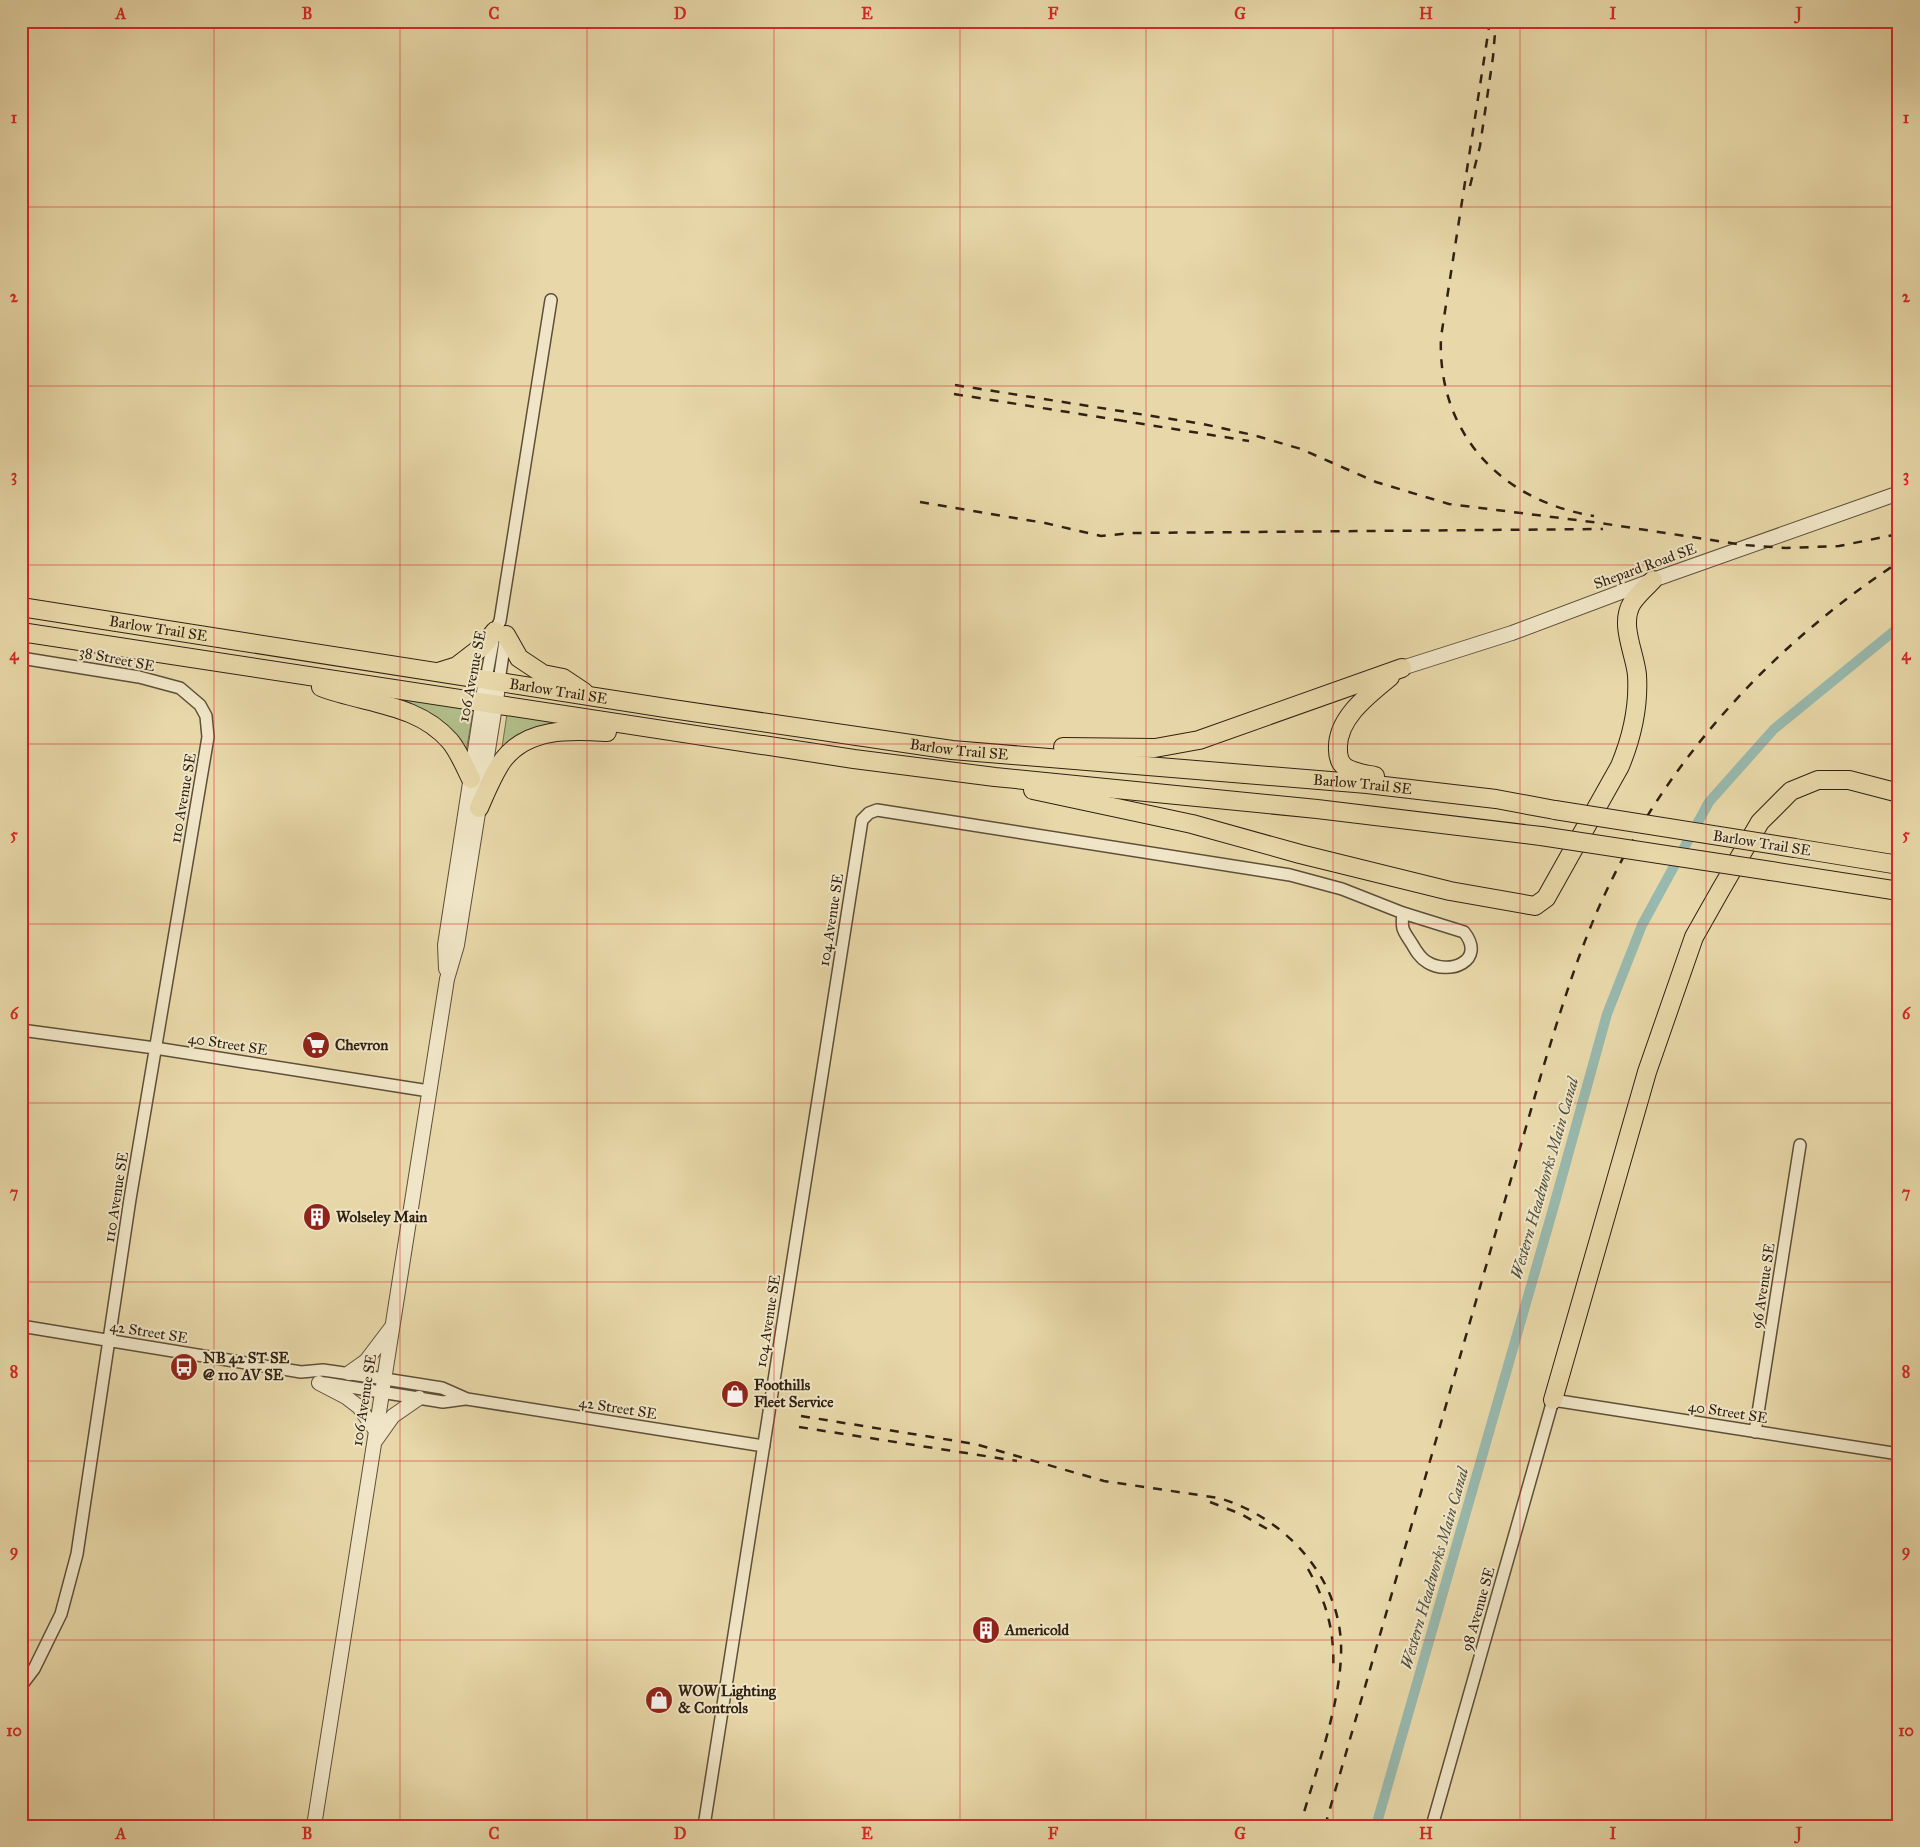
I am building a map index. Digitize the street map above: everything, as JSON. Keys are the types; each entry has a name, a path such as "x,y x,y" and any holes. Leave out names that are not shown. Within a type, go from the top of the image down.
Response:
{"main road":[{"path":"995,777 1025,788 1192,824 1300,854 1450,891 1535,906 1546,898 1620,766 1629,743 1636,714 1636,675 1629,636 1628,616 1632,603 1653,580"},
{"name":"Barlow Trail SE","path":"21,607 952,750 1245,773 1458,794 1899,865"},
{"path":"438,672 457,666 483,646 500,629 519,658 543,674 562,678 591,696"},
{"name":"Barlow Trail SE","path":"21,632 854,759 995,777 1318,809 1541,836 1899,891"},
{"path":"837,733 865,732 990,743 1084,748 1155,748 1199,740 1402,668"},
{"path":"1402,668 1372,691 1347,720 1342,728 1337,744 1338,757 1344,766 1359,773 1441,786 1458,794"},
{"path":"278,672 329,691 408,712 434,725 451,742 471,779"},
{"path":"479,808 503,760 514,748 534,736 566,730 699,736"},
{"path":"1553,1400 1647,1072 1694,937 1760,822 1791,791 1818,780 1849,780 1899,793"}],"street":[{"name":"106 Avenue SE","path":"446,979 445,945 471,779 492,680 551,300"},
{"name":"Shepard Road SE","path":"1402,668 1512,633 1653,580 1899,493"},
{"name":"38 Street SE","path":"21,658 139,677 180,688 200,705"},
{"name":"106 Avenue SE","path":"314,1826 446,979 457,945 479,808 488,704"},
{"name":"110 Avenue SE","path":"21,1686 34,1670 61,1614 77,1554 130,1199 208,737 206,716 200,705"},
{"name":"104 Avenue SE","path":"704,1826 862,820 869,813 877,810 1290,875 1342,889 1403,913"},
{"path":"1403,913 1464,932 1470,940 1472,948 1470,956 1456,966 1437,966 1427,962 1419,956 1402,928 1403,913"},
{"name":"40 Street SE","path":"21,1030 155,1048 429,1091"},
{"name":"96 Avenue SE","path":"1755,1432 1800,1145"},
{"path":"349,1373 366,1361 392,1325"},
{"name":"42 Street SE","path":"21,1326 301,1372 323,1370 349,1373 419,1398 443,1402 467,1399"},
{"name":"42 Street SE","path":"301,1372 319,1382 442,1388 467,1399 764,1446"},
{"path":"319,1382 346,1397 359,1408 375,1437 393,1416 419,1398"},
{"name":"40 Street SE","path":"1553,1400 1899,1454"},
{"name":"98 Avenue SE","path":"1432,1826 1553,1400"}],"green space":[{"path":"396,696 469,707 473,712 466,752 395,701"},
{"path":"507,714 566,720 501,754"}],"waterway":[{"name":"Western Headworks Main Canal","path":"1376,1826 1607,1014 1642,925 1709,802 1774,729 1899,627"}],"railway":[{"path":"1490,21 1441,337 1443,372 1450,403 1463,432 1481,457 1504,478 1530,495 1561,508 1594,516"},
{"path":"1470,186 1480,146 1493,57 1496,21"},
{"path":"955,385 1203,424 1253,435 1301,449 1376,482 1449,504 1600,523 1744,545 1786,548 1839,546 1899,534"},
{"path":"954,394 1124,421"},
{"path":"1118,420 1249,441"},
{"path":"920,502 1045,523 1101,536 1132,533 1603,529"},
{"path":"1325,1826 1543,1068 1576,966 1599,907 1625,855 1654,805 1687,758 1724,713 1764,671 1806,632 1851,595 1899,562"},
{"path":"801,1416 975,1444 1104,1481 1219,1498 1244,1507 1288,1537 1307,1556 1322,1578 1333,1602 1339,1628 1341,1655 1336,1697 1331,1719 1300,1826"},
{"path":"799,1427 1017,1461"},
{"path":"1210,1502 1241,1514 1269,1530"},
{"path":"1308,1569 1325,1606 1328,1618 1333,1643 1333,1671"}],"place":[{"name":"Chevron","path":"316,1045"},
{"name":"Wolseley Main","path":"317,1217"},
{"name":"NB 42 ST SE @ 110 AV SE","path":"184,1367"},
{"name":"Foothills Fleet Service","path":"735,1394"},
{"name":"Americold","path":"986,1630"},
{"name":"WOW Lighting & Controls","path":"659,1700"}]}
